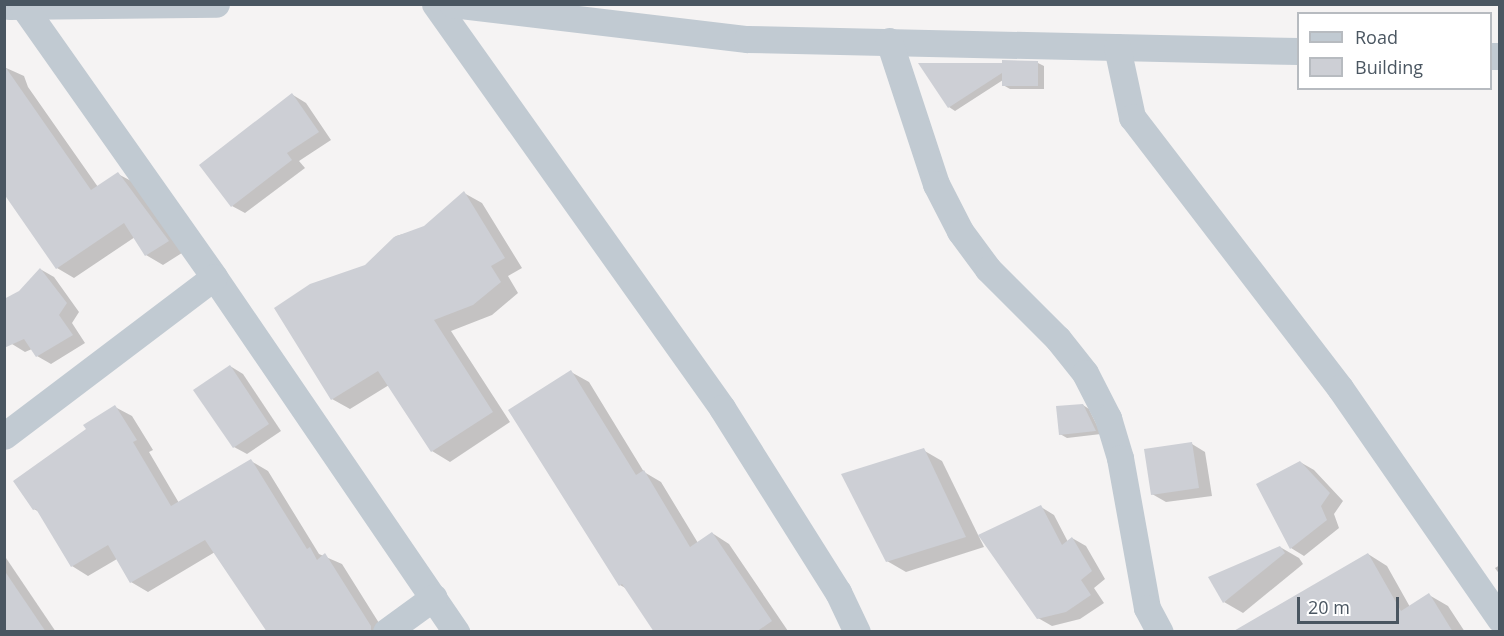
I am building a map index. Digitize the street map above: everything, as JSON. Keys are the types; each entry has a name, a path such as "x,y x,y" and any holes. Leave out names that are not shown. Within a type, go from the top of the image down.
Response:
{"street":[{"path":"14,6 216,4"},
{"path":"435,4 722,408 838,592 857,632"},
{"path":"452,4 747,39 1297,51"},
{"path":"14,6 214,277 456,632"},
{"path":"889,41 936,184 960,231 988,269 1058,339 1085,373 1108,418 1120,458 1147,608 1160,632"},
{"path":"1117,47 1132,117 1341,388 1500,619"},
{"path":"4,436 214,277"},
{"path":"386,632 434,597"}],"building":[{"path":"1002,60 1038,61 1038,86 1002,86 1002,73 948,108 918,63 1002,63"},
{"path":"4,65 91,190 118,172 169,241 145,256 124,223 56,269 4,194"},
{"path":"292,93 319,132 287,153 292,160 231,207 199,165"},
{"path":"464,191 505,258 491,266 501,282 473,305 434,320 493,412 431,452 378,371 331,400 274,308 310,284 365,265 394,237 424,226"},
{"path":"40,268 67,303 59,315 73,335 36,357 24,339 4,348 4,299 19,291"},
{"path":"230,365 269,424 233,448 193,390"},
{"path":"571,370 636,475 644,470 690,547 712,532 772,621 756,632 654,632 622,584 619,586 508,410"},
{"path":"1083,404 1096,431 1059,435 1056,406"},
{"path":"115,405 137,440 133,442 171,506 251,459 307,549 310,547 317,560 325,553 371,626 371,632 267,632 205,540 130,583 108,545 71,567 36,509 33,510 13,481 86,429 83,425"},
{"path":"1192,442 1199,488 1151,495 1144,449"},
{"path":"924,448 966,537 886,562 841,474"},
{"path":"1300,461 1330,493 1321,506 1327,520 1290,549 1256,484"},
{"path":"1041,505 1062,545 1072,537 1092,571 1081,580 1091,595 1066,612 1037,619 978,535"},
{"path":"1280,546 1285,553 1223,603 1208,577"},
{"path":"1368,553 1401,611 1429,593 1453,632 1232,632"},
{"path":"4,570 46,632 4,632"}]}
